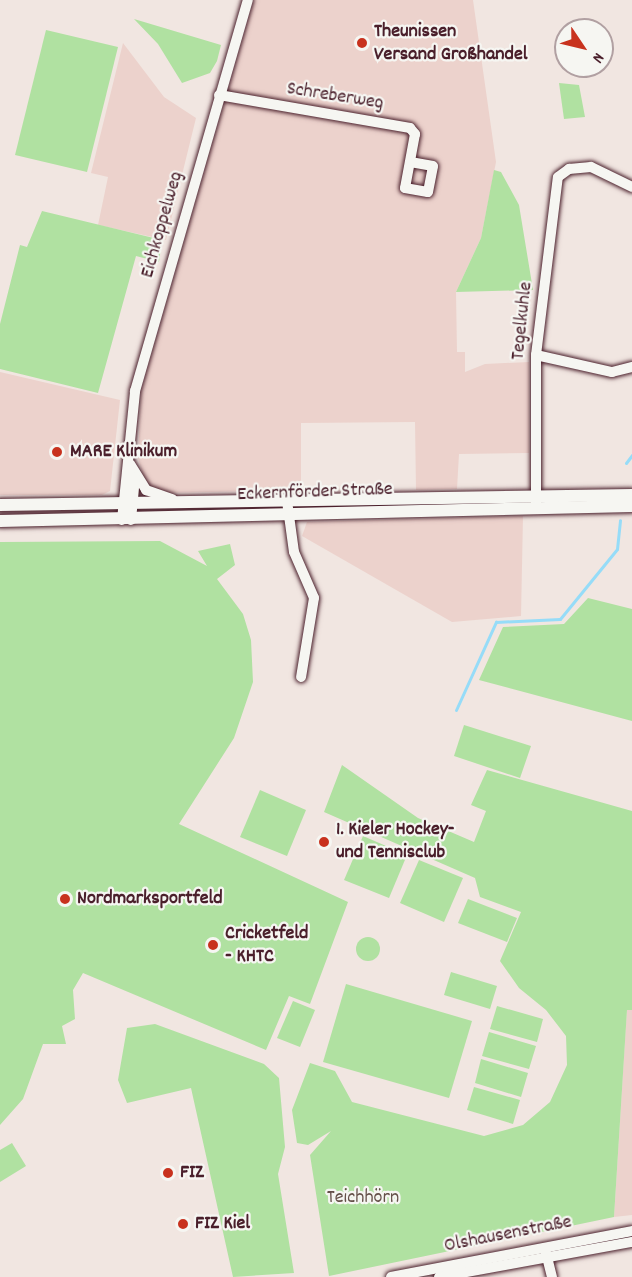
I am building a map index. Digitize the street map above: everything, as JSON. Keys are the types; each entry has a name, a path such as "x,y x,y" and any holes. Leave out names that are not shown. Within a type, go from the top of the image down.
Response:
{"main road":[{"name":"Eckernförder Straße","path":"0,521 126,520 288,507 536,501 632,495"},
{"name":"Eckernförder Straße","path":"536,501 632,506"},
{"name":"Eckernförder Straße","path":"0,505 179,503 288,507"}],"street":[{"name":"Eichkoppelweg","path":"126,520 135,391 248,0"},
{"name":"Schreberweg","path":"219,95 410,128 415,134 410,162"},
{"name":"Tegelkuhle","path":"536,501 536,355 558,177 569,169 591,167 632,187"},
{"path":"536,355 619,372 632,367"},
{"name":"Eichkoppelweg","path":"130,464 135,477 150,494 179,503"},
{"name":"Eichkoppelweg","path":"128,505 135,477"},
{"path":"288,507 296,557 314,598 301,677"},
{"name":"Olshausenstraße","path":"440,1277 632,1231"},
{"name":"Olshausenstraße","path":"391,1277 546,1250 632,1242"},
{"path":"546,1250 552,1277"}],"shaded area":[{"path":"254,0 473,0 496,162 481,238 456,292 457,352 465,352 465,372 485,364 529,362 529,453 459,454 457,489 416,490 415,422 301,423 301,490 159,493 145,482 138,458 141,391"},
{"path":"123,43 164,97 196,118 166,240 98,225 108,177 91,173"},
{"name":"MARE Klinikum","path":"0,372 120,400 110,491 102,495 0,495"},
{"path":"523,516 521,616 452,622 302,536 307,522"},
{"path":"627,1009 632,1010 632,1215 614,1217"}],"green space":[{"path":"134,19 221,45 217,61 210,73 182,83 158,44"},
{"path":"46,30 118,47 87,172 15,155"},
{"path":"559,83 579,85 585,117 564,119"},
{"path":"494,170 501,172 519,205 533,290 456,292 481,238"},
{"path":"42,211 162,240 159,262 136,256 98,393 0,369 0,324 20,245 27,247"},
{"name":"Nordmarksportfeld","path":"160,541 207,566 198,551 230,544 235,565 217,579 243,614 251,640 253,682 234,738 179,824 348,902 310,1004 289,996 266,1050 83,973 73,990 75,1019 62,1026 66,1044 43,1044 23,1099 0,1125 0,542"},
{"path":"588,598 632,609 632,721 479,680 503,627 564,624"},
{"path":"464,725 531,746 520,778 454,756"},
{"name":"Teichhörn","path":"342,765 418,818 474,842 486,811 471,805 487,770 632,811 632,1010 627,1010 614,1217 329,1276 310,1155 331,1131 308,1145 297,1143 292,1110 310,1063 335,1071 352,1102 484,1136 523,1125 550,1102 567,1065 566,1036 546,1010 519,988 500,961 521,912 480,897 475,878 324,812"},
{"path":"260,790 306,810 287,856 240,837"},
{"path":"363,836 407,855 389,898 344,880"},
{"path":"419,860 463,878 444,922 400,903"},
{"path":"468,899 517,918 507,942 458,923"},
{"path":"368,937 377,940 380,949 377,958 368,961 359,958 356,949 359,940"},
{"path":"451,972 497,986 490,1009 444,995"},
{"path":"346,984 472,1021 449,1098 323,1062"},
{"path":"293,1001 315,1010 300,1047 277,1038"},
{"path":"497,1006 543,1019 537,1042 490,1029"},
{"path":"155,1024 264,1064 279,1078 285,1147 278,1174 294,1273 233,1277 191,1088 127,1103 118,1080 127,1028"},
{"path":"489,1032 536,1046 529,1069 482,1056"},
{"path":"481,1059 528,1073 521,1097 475,1083"},
{"path":"474,1087 520,1100 513,1124 467,1110"},
{"path":"12,1143 26,1166 0,1182 0,1150"}],"waterway":[{"path":"626,463 632,455"},
{"path":"456,710 496,622 560,619 617,549 620,520"}],"place":[{"name":"Theunissen Versand Großhandel","path":"362,43"},
{"name":"MARE Klinikum","path":"57,452"},
{"name":"1. Kieler Hockey- und Tennisclub","path":"324,842"},
{"name":"Nordmarksportfeld","path":"65,899"},
{"name":"Cricketfeld - KHTC","path":"213,945"},
{"name":"FIZ","path":"168,1173"},
{"name":"FIZ Kiel","path":"183,1224"}]}
